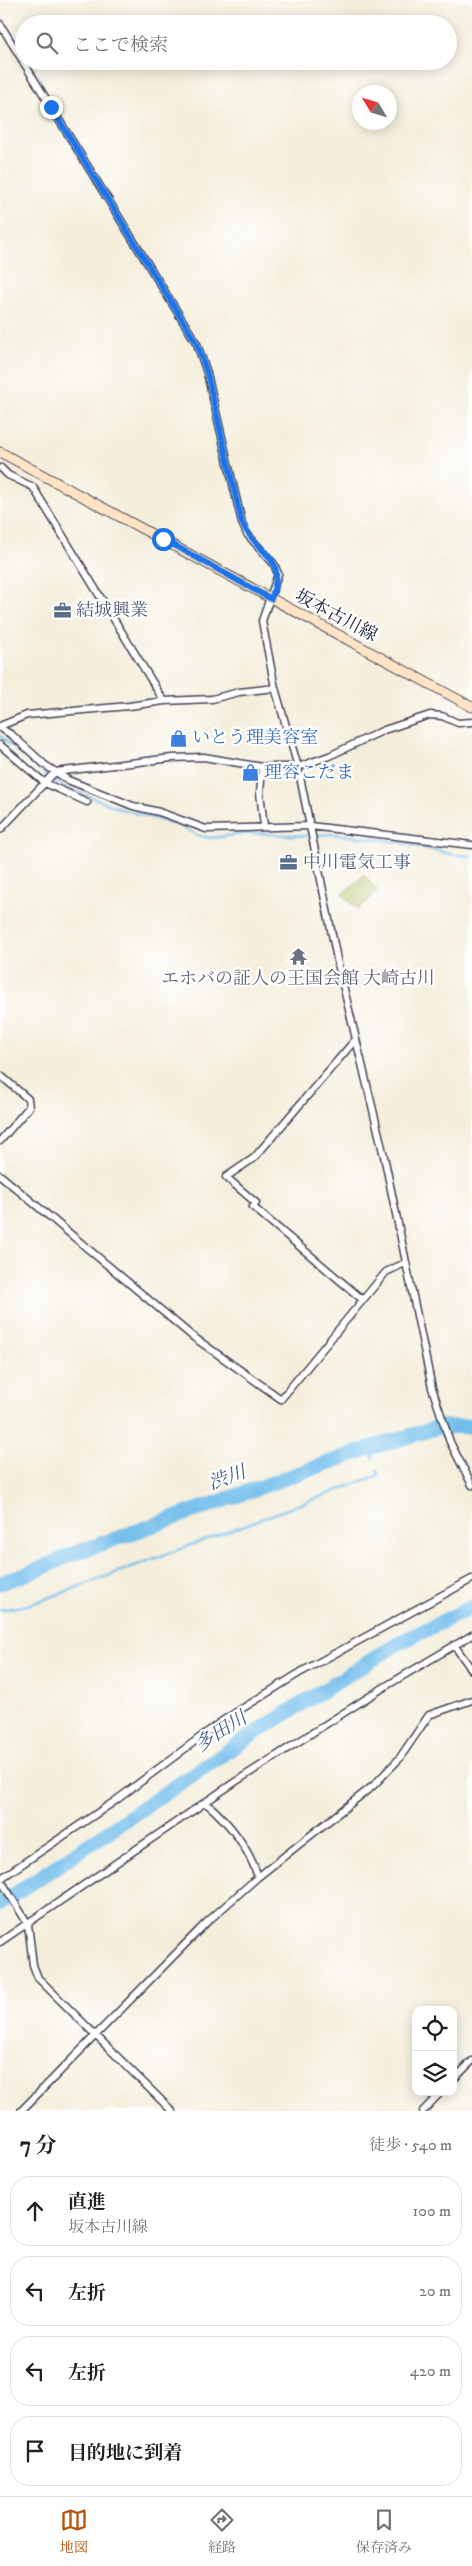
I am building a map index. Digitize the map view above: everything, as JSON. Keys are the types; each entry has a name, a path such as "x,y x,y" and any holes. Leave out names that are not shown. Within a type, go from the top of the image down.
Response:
{"main road":[{"name":"坂本古川線","path":"4,454 472,708"}],"street":[{"path":"0,24 15,48"},
{"path":"28,70 197,344 207,373 242,523 247,534 274,564 278,574 262,621 262,629 275,688 298,767 356,1039 384,1156 432,1388 450,1442 472,1485"},
{"path":"4,454 0,468 8,475 32,487 164,700"},
{"path":"275,688 239,692 212,698 164,700 128,706 27,715 0,727 54,774 108,797 206,828 264,826 311,828 472,845"},
{"path":"0,830 54,774 191,757 213,758 262,767 298,767 329,756 384,730 430,715 442,716 458,723 472,722"},
{"path":"0,745 46,782 87,802"},
{"path":"262,767 260,794 264,826"},
{"path":"356,1039 254,1158 226,1177 256,1203 253,1207 363,1300"},
{"path":"0,1075 28,1099 29,1103 29,1107 0,1141"},
{"path":"0,1176 192,1336 281,1399 386,1272 405,1263"},
{"path":"172,2111 38,1978 33,1965 27,1921 1,1881 123,1795 222,1721 301,1672 472,1579"},
{"path":"0,1942 27,1921 205,1802 472,1635"},
{"path":"454,1645 472,1670"},
{"path":"21,2111 207,1922 258,1877 374,1785 399,1759 429,1715 472,1700"},
{"path":"205,1802 242,1840 251,1855 258,1877"},
{"path":"457,2076 472,2061"},
{"path":"423,2111 438,2096"}],"green space":[{"path":"364,875 378,891 358,910 342,894"}],"waterway":[{"path":"0,736 54,782 121,809 178,825 199,836 211,838 250,833 304,836 333,834 399,842 455,855 472,856"},
{"name":"渋川","path":"0,1583 38,1570 70,1555 370,1448 439,1427 472,1426"},
{"path":"370,1448 373,1459"},
{"path":"0,1610 28,1605 51,1597 379,1475 377,1470"},
{"name":"多田川","path":"0,1904 252,1735 399,1643 472,1607"}],"place":[{"name":"結城興業","path":"62,611"},
{"name":"いとう理美容室","path":"178,738"},
{"name":"理容こだま","path":"250,773"},
{"name":"中川電気工事","path":"289,863"},
{"name":"エホバの証人の王国会館 大崎古川","path":"298,956"}],"route":[{"path":"51,107 197,344 207,373 242,523 247,534 274,564 278,574 271,599 163,539"}]}
